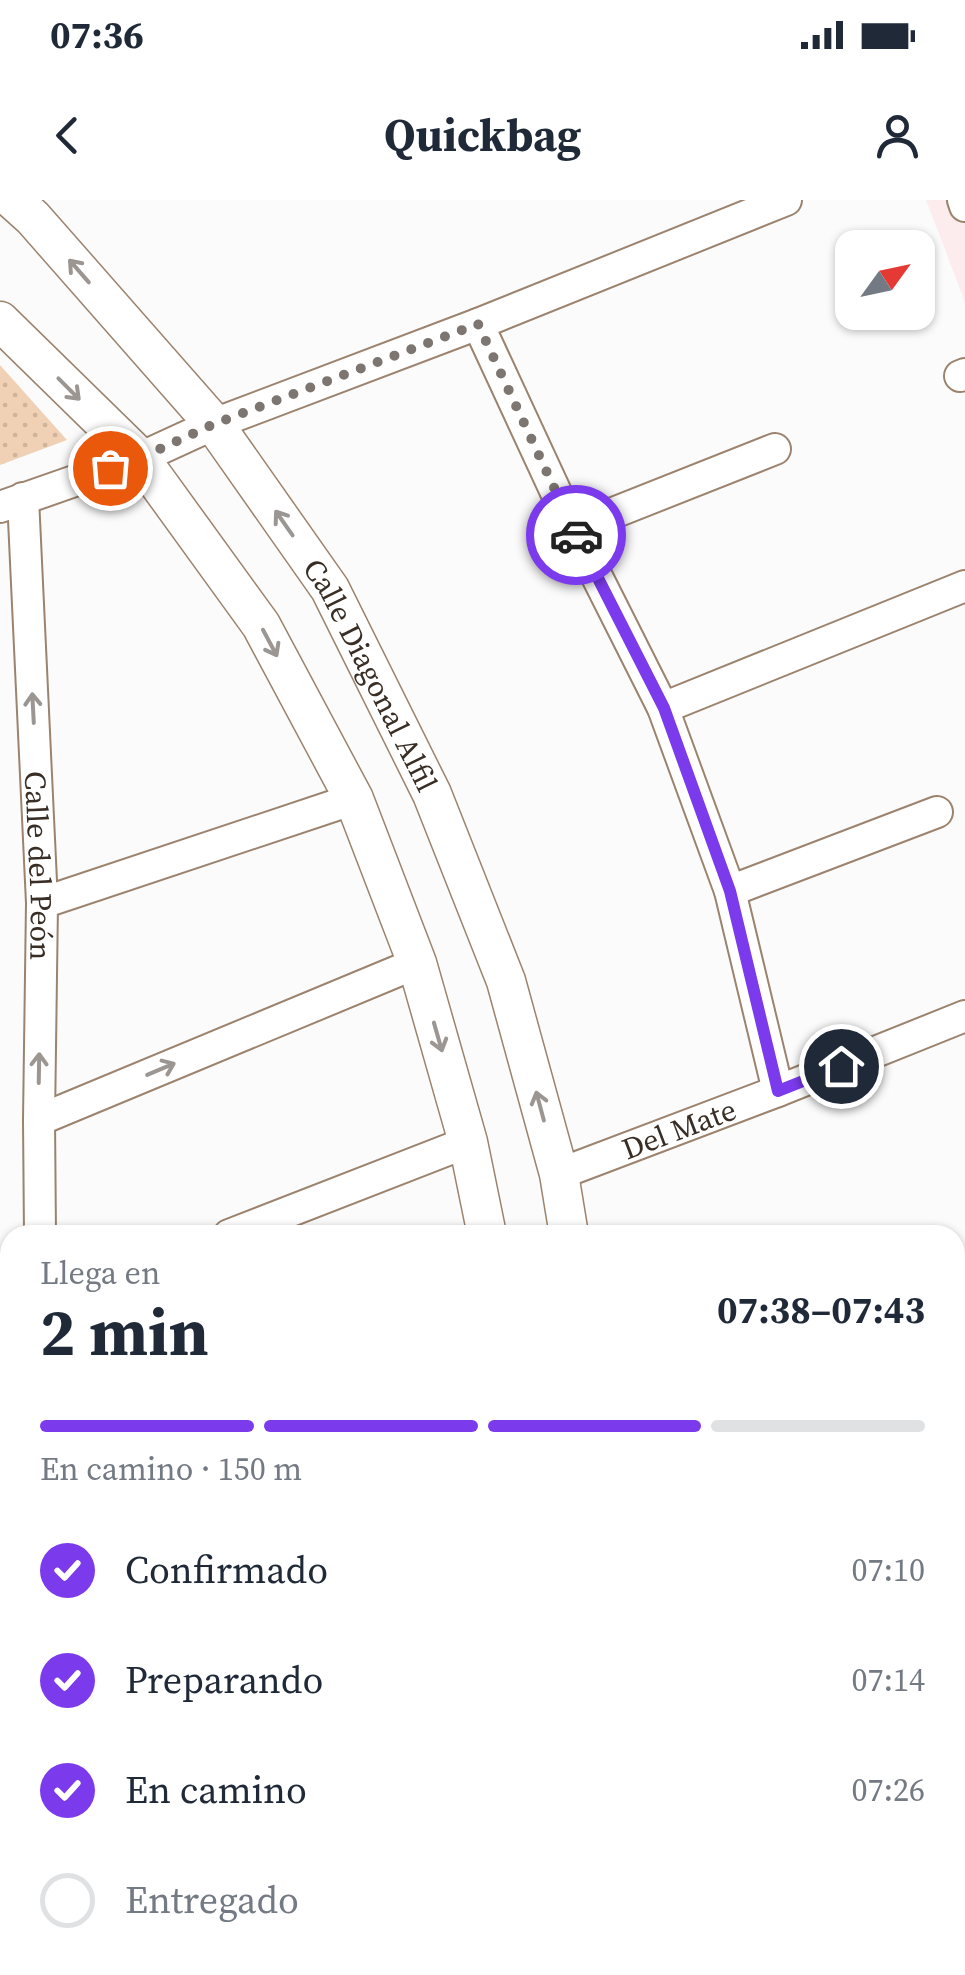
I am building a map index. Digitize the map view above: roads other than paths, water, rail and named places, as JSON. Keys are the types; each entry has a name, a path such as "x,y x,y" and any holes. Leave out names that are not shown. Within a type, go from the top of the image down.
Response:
{"street":[{"name":"Calle Diagonal Alfil","path":"13,200 214,424 330,589 432,794 506,981 558,1174 567,1225"},
{"path":"12,502 140,458 214,424 478,324 786,200"},
{"path":"0,320 140,458 260,625 354,798 416,963 468,1142 485,1225"},
{"path":"478,324 572,529 664,708 730,891 778,1091"},
{"path":"572,529 775,449"},
{"name":"Calle del Peón","path":"12,502 42,903 40,1225"},
{"path":"664,708 965,586"},
{"path":"42,903 354,798"},
{"path":"730,891 937,812"},
{"path":"38,1120 416,963"},
{"name":"Del Mate","path":"558,1174 965,1016"},
{"path":"255,1225 468,1142"}]}
